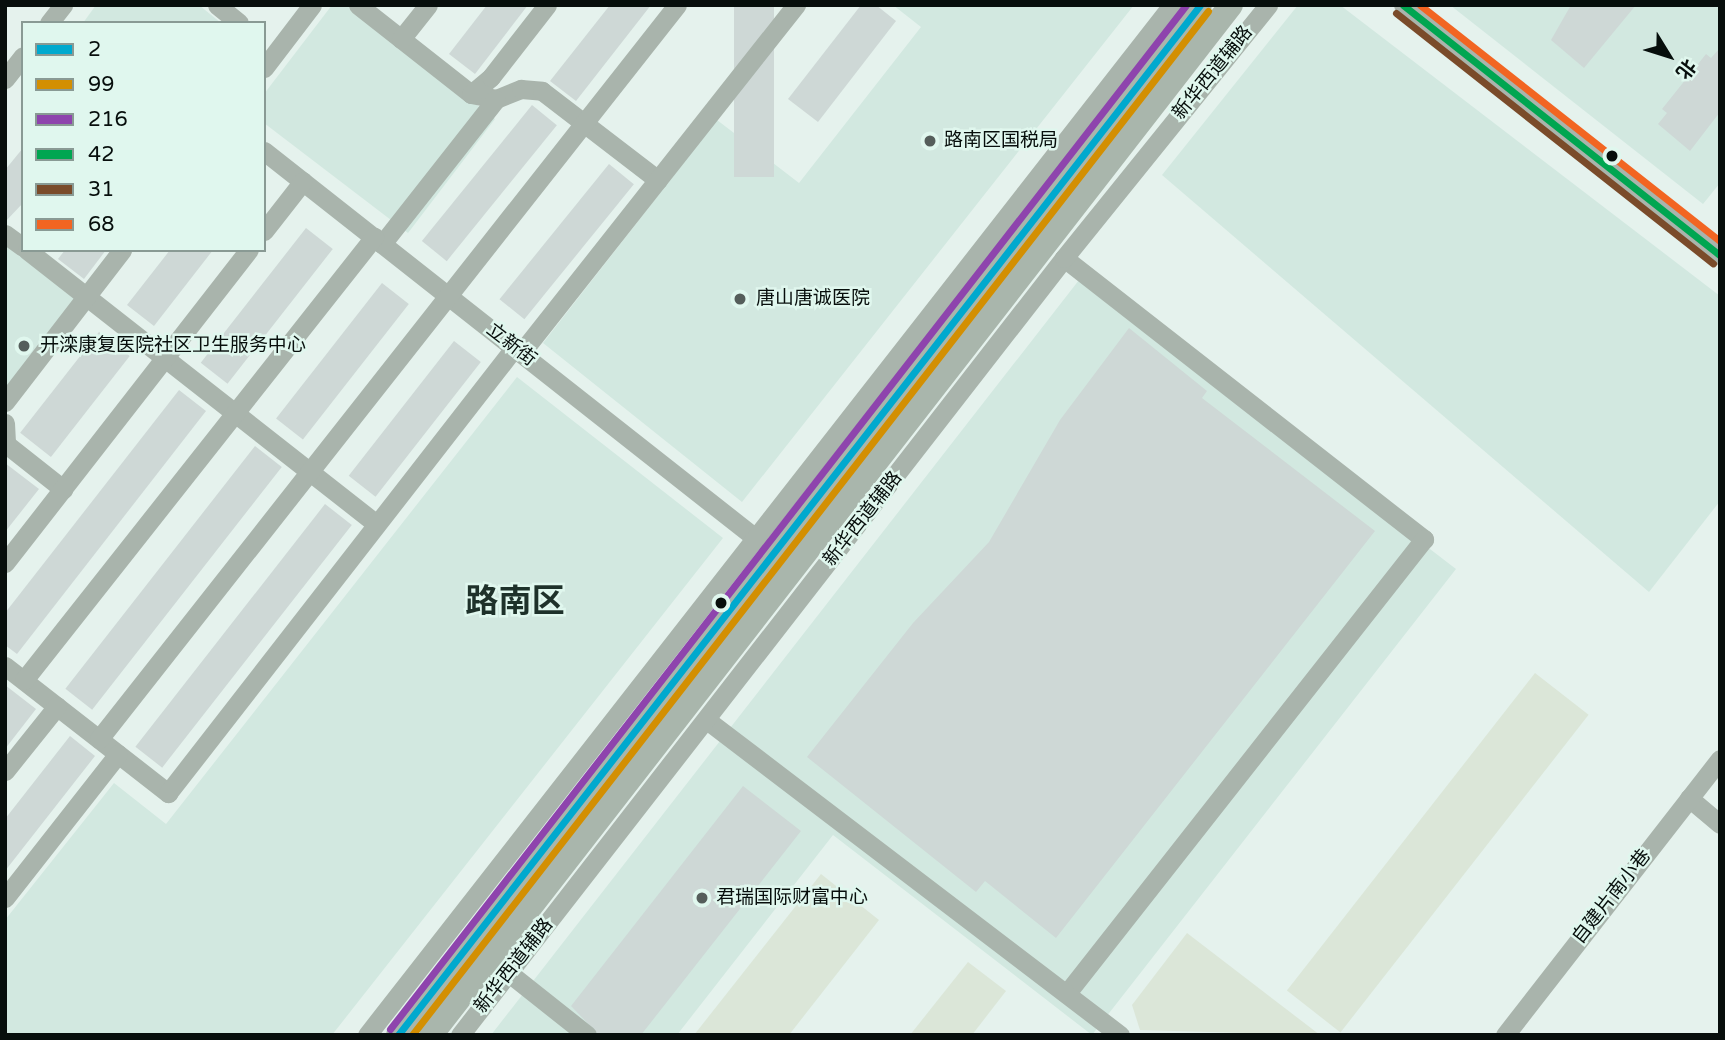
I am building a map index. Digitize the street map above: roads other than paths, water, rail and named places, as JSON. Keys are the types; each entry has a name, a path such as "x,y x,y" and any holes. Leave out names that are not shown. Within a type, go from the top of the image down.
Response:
{"main road":[{"path":"398,1035 1200,5"},
{"path":"431,1035 500,965 1231,5"}],"street":[{"path":"51,21 63,5"},
{"path":"217,5 237,21"},
{"path":"268,54 312,5"},
{"path":"358,5 471,93 496,99"},
{"path":"401,39 428,5"},
{"path":"471,93 491,78 547,5"},
{"path":"99,739 677,5"},
{"path":"5,666 168,793 377,524 658,180 796,5"},
{"path":"367,1035 758,540 1172,5"},
{"name":"新华西道辅路","path":"460,1035 500,965 708,721 1064,258 1268,5"},
{"path":"1403,5 1720,255"},
{"path":"5,79 21,59"},
{"path":"24,681 235,413 496,99 521,89 542,91 658,180"},
{"name":"立新街","path":"266,153 758,540"},
{"path":"266,228 303,181"},
{"path":"31,252 377,524"},
{"path":"5,402 120,252"},
{"path":"5,563 247,252"},
{"path":"1064,258 1424,539 1067,993"},
{"path":"5,423 6,444 63,489"},
{"path":"5,771 57,706"},
{"path":"708,721 1067,993 1098,1028 1120,1035"},
{"path":"5,898 118,754"},
{"name":"自建片南小巷","path":"1505,1035 1720,759"},
{"path":"1689,798 1720,824"},
{"path":"500,965 587,1035"}],"place":[{"name":"路南区国税局","path":"930,141"},
{"name":"唐山唐诚医院","path":"740,299"},
{"name":"开滦康复医院社区卫生服务中心","path":"24,346"},
{"name":"君瑞国际财富中心","path":"702,898"}],"district":[{"name":"路南区","path":"515,602"}]}
